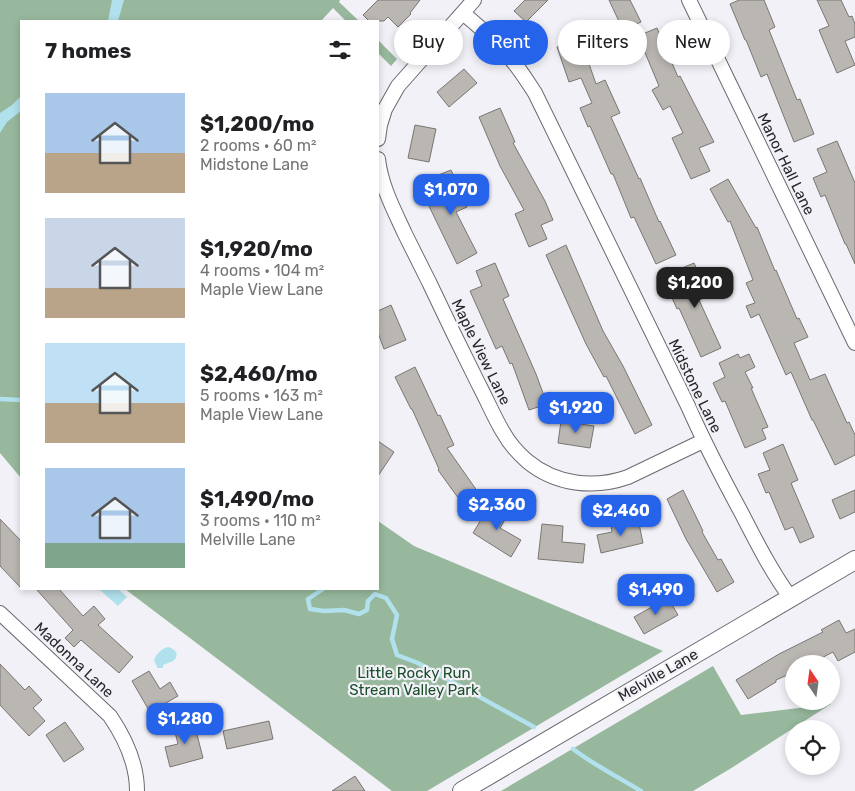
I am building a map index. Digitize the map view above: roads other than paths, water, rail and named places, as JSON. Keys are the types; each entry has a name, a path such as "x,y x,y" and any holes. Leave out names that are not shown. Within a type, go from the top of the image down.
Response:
{"street":[{"path":"379,132 385,109 398,86 474,0"},
{"name":"Manor Hall Lane","path":"689,0 855,343"},
{"name":"Midstone Lane","path":"463,13 509,57 535,93 703,441 761,550 790,598"},
{"name":"Maple View Lane","path":"379,172 393,210 503,432 527,461 556,478 578,483 601,484 628,477 703,441"},
{"name":"Melville Lane","path":"462,791 855,560"},
{"name":"Madonna Lane","path":"0,613 110,716 120,731 132,757 138,791"}],"water":[{"path":"112,0 124,0 118,20 108,20"},
{"path":"20,97 20,112 7,122 0,133 0,113"},
{"path":"100,590 119,590 127,597 118,606"},
{"path":"168,647 175,651 177,655 175,659 163,665 163,668 157,668 154,661 156,656 161,650"}],"waterway":[{"path":"0,399 20,400"},
{"path":"322,590 308,599 310,609 324,611 344,610 359,614 367,610 368,601 375,594 386,598 397,615 392,639 397,655 418,663 534,727"},
{"path":"573,749 641,791"}],"park label":[{"name":"Little Rocky Run Stream Valley Park","path":"414,682"}]}
